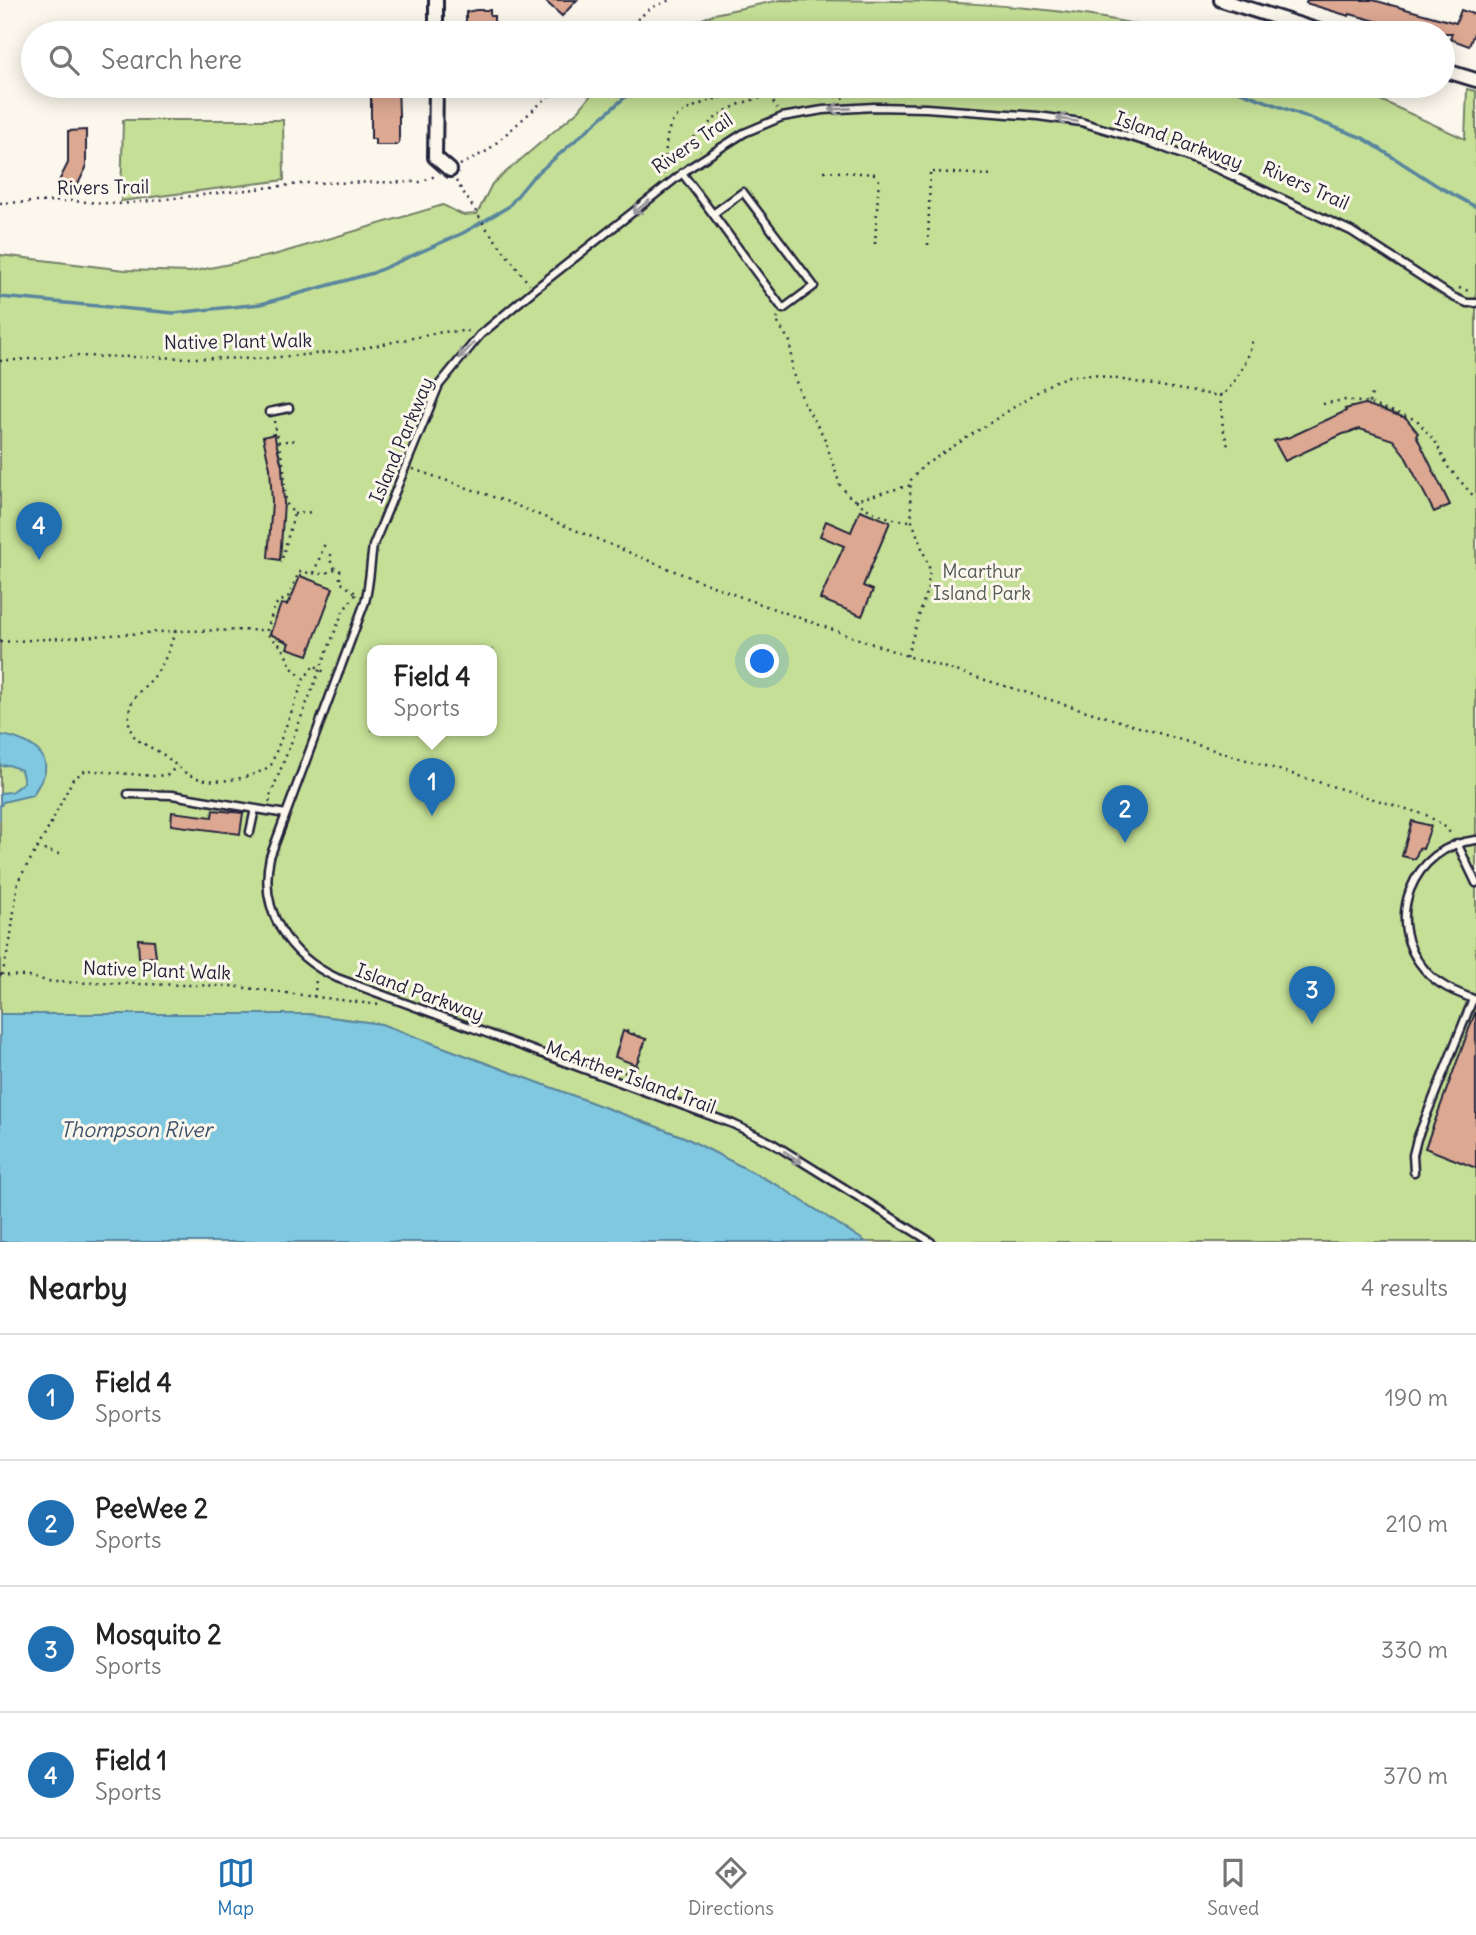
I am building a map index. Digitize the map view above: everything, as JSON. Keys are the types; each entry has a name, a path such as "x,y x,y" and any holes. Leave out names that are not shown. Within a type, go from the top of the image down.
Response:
{"street":[{"path":"436,0 436,21"},
{"path":"1221,0 1288,21"},
{"path":"1455,74 1476,80"},
{"path":"436,98 435,157 450,170"}],"lane":[{"name":"Island Parkway","path":"931,1242 772,1143 733,1124 337,978 315,967 284,937 271,907 267,886 268,864 369,586 373,546 439,384 480,335 682,173 727,142 782,117 823,110 926,108 1038,116 1081,122 1154,144 1220,170 1351,231 1453,297 1476,303"},
{"path":"682,173 783,309 814,286 743,192 713,214"},
{"path":"271,412 289,408"},
{"path":"128,794 172,795 286,814"},
{"path":"250,832 255,809"},
{"path":"1414,1171 1413,1155 1417,1139 1474,999 1444,986 1424,970 1409,945 1405,924 1409,893 1417,874 1431,858 1457,843 1476,840"},
{"path":"1457,843 1476,883"}],"path":[{"path":"635,21 651,8 670,0"},
{"name":"Rivers Trail","path":"0,203 70,201 122,204 308,183 419,182 487,151 547,98"},
{"name":"Rivers Trail","path":"674,170 664,178 669,129 676,118 686,111 727,98"},
{"name":"Rivers Trail","path":"665,164 721,114 760,98"},
{"path":"771,98 778,110"},
{"name":"Rivers Trail","path":"830,101 852,100 843,98"},
{"path":"769,113 785,108"},
{"path":"691,140 700,152"},
{"name":"Rivers Trail","path":"692,157 708,146"},
{"path":"450,170 487,229 528,285 537,279"},
{"path":"824,171 878,176 875,244"},
{"path":"928,245 931,173 993,174"},
{"path":"1454,286 1476,293"},
{"path":"783,309 776,320 790,342 792,371 799,391 824,437 840,485 851,498 863,506 894,520 912,521"},
{"name":"Native Plant Walk","path":"0,361 73,356 256,359 349,351 446,331 467,330 473,333"},
{"path":"907,656 928,586 930,570 912,521 911,480 923,466 1054,382 1069,376 1094,375 1223,395 1235,382 1251,349 1252,341"},
{"path":"1369,403 1373,391"},
{"path":"1220,395 1223,428 1228,446"},
{"path":"1323,404 1343,400 1369,403 1417,420 1436,443 1448,467 1476,499"},
{"path":"271,412 284,468 286,503 293,514 281,563"},
{"path":"278,442 298,440"},
{"path":"407,466 436,479 508,502 786,614 907,656 1426,815 1443,825 1457,843"},
{"path":"856,500 911,485"},
{"path":"293,514 312,512"},
{"path":"314,573 325,543"},
{"path":"331,554 330,560 335,569 341,571 340,582 356,594"},
{"path":"304,679 292,668 282,647 268,636 266,631 275,606 288,597 299,572 328,573 335,569"},
{"path":"175,631 158,671 139,691 128,713 132,733 138,742 159,752 190,776 213,780 262,772 271,765 304,679 312,667 317,665 335,681"},
{"path":"0,642 175,631 266,631"},
{"path":"1,975 10,942 18,881 73,779 86,770 168,775 177,766"},
{"path":"37,848 59,854"},
{"name":"Native Plant Walk","path":"1,975 53,982 231,986 375,1005 387,1004"},
{"path":"617,1080 621,1074 636,1068 646,1039 625,1030"}],"green space":[{"path":"780,0 880,1 1029,8 1120,21 698,21 714,14"},
{"name":"Mcarthur Island Park","path":"1467,89 1476,91 1476,1242 866,1242 779,1186 684,1137 381,1024 308,1014 0,1014 0,255 125,270 190,272 274,255 443,205 463,215 477,214 492,184 579,110 588,98 1376,98 1465,139"},
{"path":"123,120 283,120 284,180 121,201"}],"water":[{"path":"1,735 33,746 43,758 45,766 44,775 33,795 3,802 0,807 0,793 11,792 24,782 21,770 9,765 0,766"},
{"name":"Thompson River","path":"0,1014 308,1014 381,1024 684,1137 779,1186 866,1242 0,1242"}],"building":[{"path":"544,0 577,0 562,16"},
{"path":"1307,0 1373,0 1449,21 1376,21 1306,3"},
{"path":"490,10 494,21 466,21 466,12"},
{"path":"1461,10 1476,15 1476,33 1469,46 1455,41 1455,23"},
{"path":"371,98 398,98 399,143 375,145 375,139 371,139"},
{"path":"86,130 86,168 76,188 59,181 68,163 68,131"},
{"path":"1365,404 1406,418 1418,433 1416,435 1450,505 1434,512 1404,454 1393,440 1360,429 1285,461 1274,441 1290,437 1346,411 1345,409"},
{"path":"274,434 282,466 284,503 280,560 268,558 272,502 270,468 263,437"},
{"path":"860,510 890,522 863,586 873,590 862,616 820,599 844,546 820,536 826,521 851,532"},
{"path":"300,576 333,588 308,655 287,648 289,643 270,634 281,604 287,605 290,601"},
{"path":"213,810 243,813 240,834 171,825 172,812 212,817"},
{"path":"1412,821 1431,826 1423,849 1419,848 1415,859 1402,856"},
{"path":"138,939 154,940 156,957 139,958"},
{"path":"1476,1013 1476,1168 1425,1148"},
{"path":"623,1031 646,1039 636,1065 615,1057"}],"waterway":[{"path":"0,297 174,313 261,304 373,273 463,233 508,207 532,178 624,98"},
{"path":"1257,98 1363,138 1474,206"}],"place":[{"name":"Field 1","path":"39,560"},
{"name":"Field 4","path":"432,816"},
{"name":"PeeWee 2","path":"1125,843"},
{"name":"Mosquito 2","path":"1312,1024"}]}
